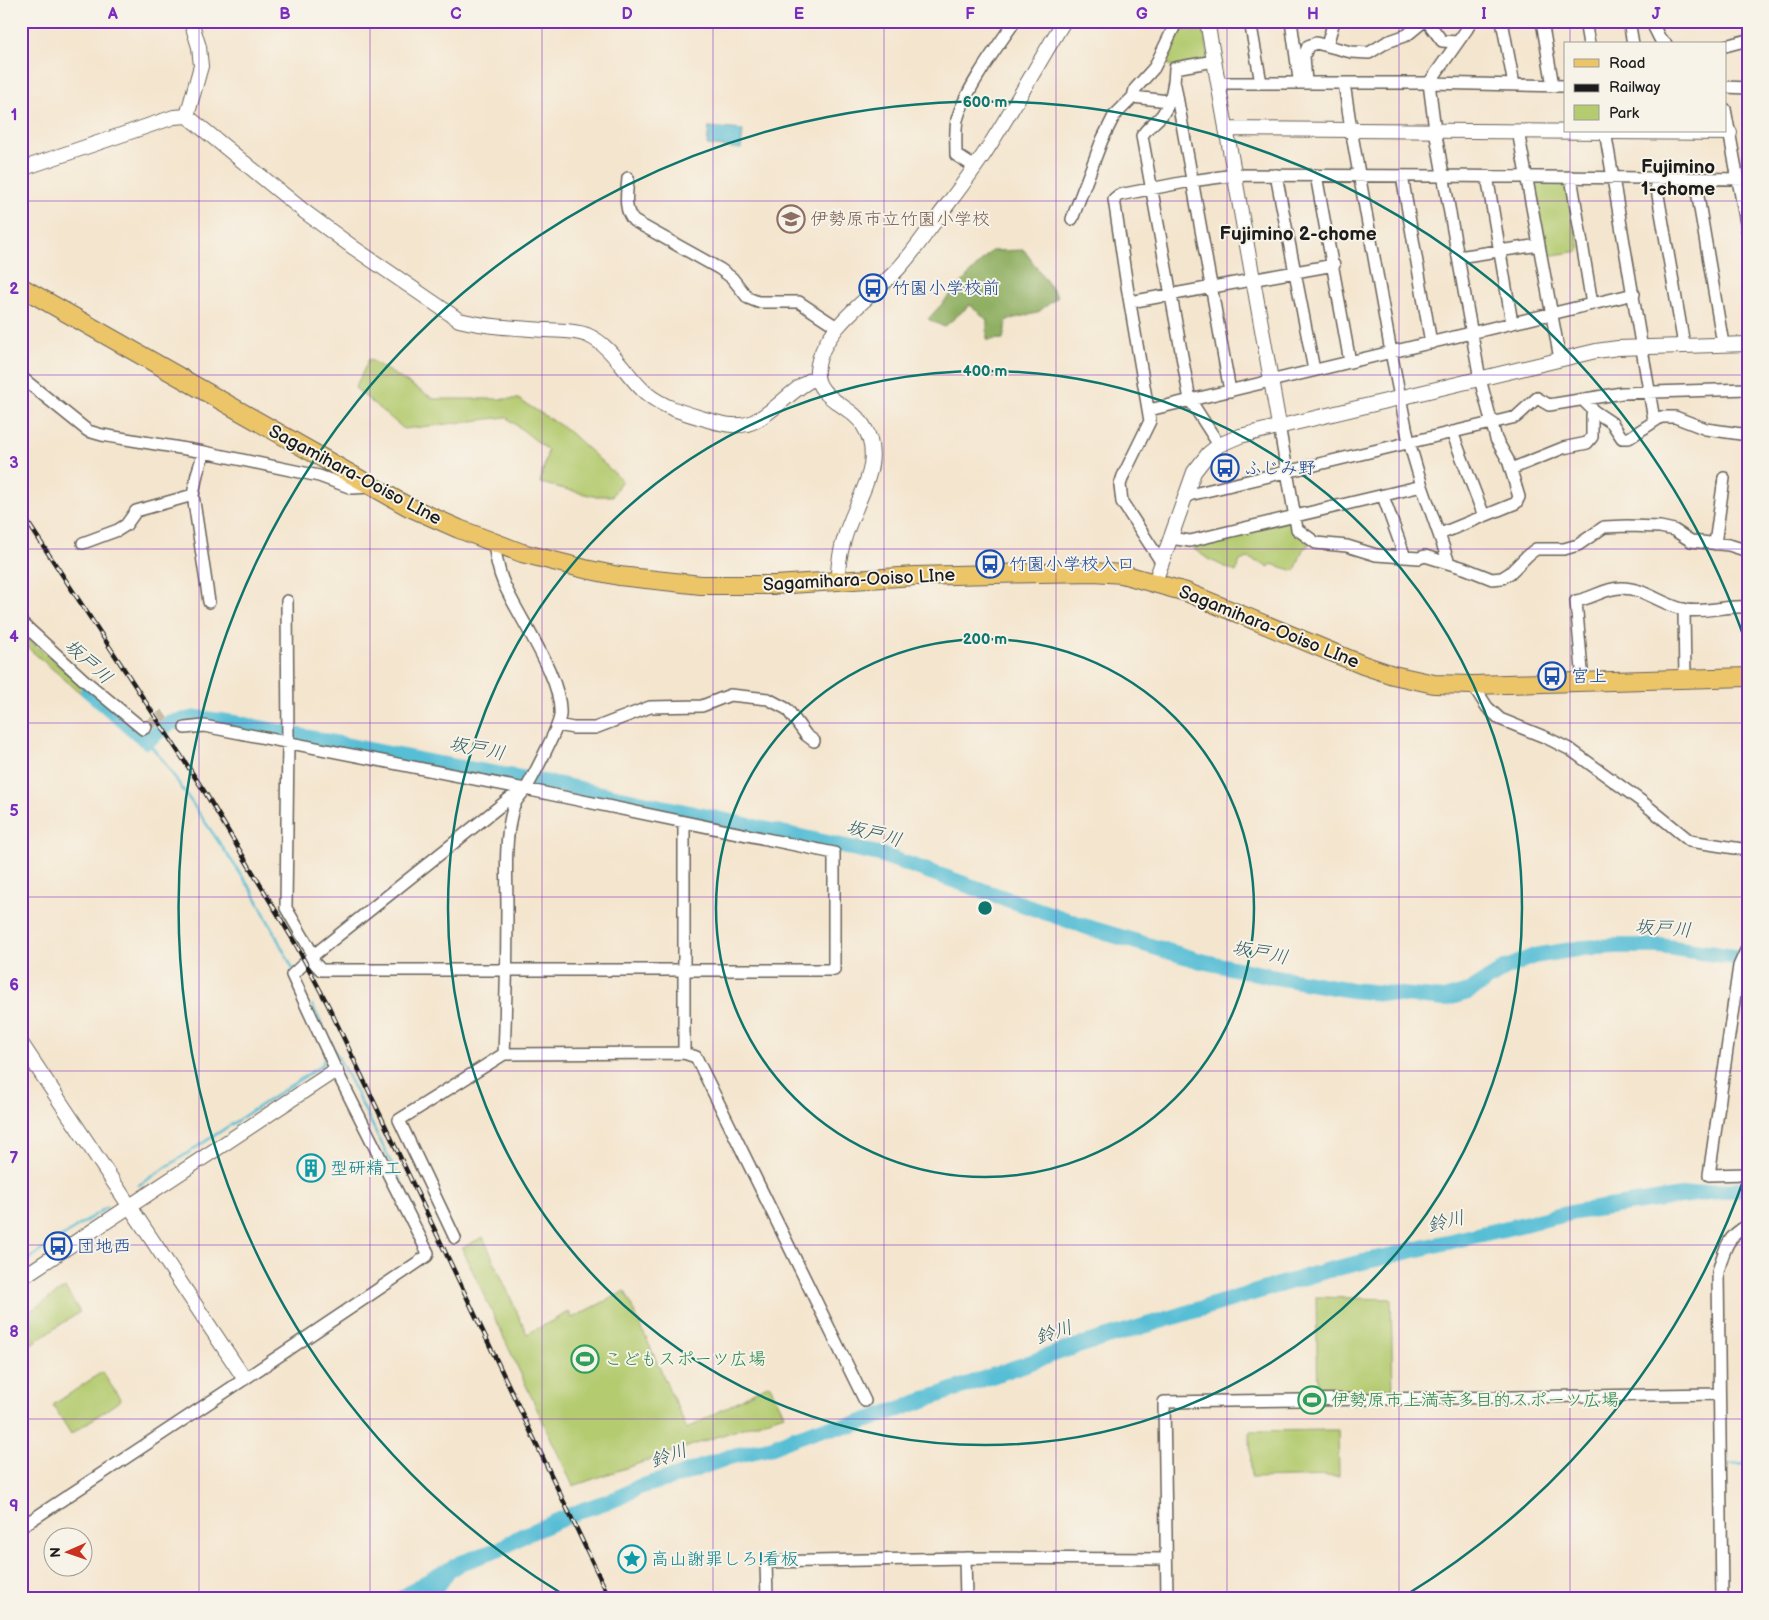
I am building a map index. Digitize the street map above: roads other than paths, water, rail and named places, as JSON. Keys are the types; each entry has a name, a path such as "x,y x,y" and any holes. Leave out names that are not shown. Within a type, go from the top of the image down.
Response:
{"main road":[{"name":"Sagamihara-Ooiso LIne","path":"21,287 372,487 433,518 522,553 585,569 666,582 726,586 776,585 915,576 1094,572 1122,574 1155,582 1218,604 1354,661 1393,675 1434,684 1473,685 1748,677"}],"street":[{"path":"187,116 201,66 199,47 191,21"},
{"path":"975,167 956,155 957,122 961,106 1015,21"},
{"path":"838,581 839,556 867,480 871,466 872,448 864,426 821,388 817,377 817,368 824,348 837,327 900,268 975,167 1064,21"},
{"path":"1072,219 1102,140 1114,116 1133,97 1135,89 1154,68 1177,21"},
{"path":"1207,21 1297,529 1316,543 1347,546 1376,555 1419,558 1425,556 1492,579 1502,578 1510,573 1528,555 1536,550 1578,545 1604,527 1627,526 1674,530 1691,540 1729,545 1748,550"},
{"path":"1250,21 1261,83"},
{"path":"1291,21 1303,83"},
{"path":"1327,45 1334,21"},
{"path":"1303,83 1304,56 1308,46 1316,43 1351,52 1369,53 1387,42 1406,35 1426,21 1442,40 1458,42"},
{"path":"1440,534 1516,503 1519,497 1508,460 1496,439 1480,379 1435,130 1429,84 1471,21"},
{"path":"1502,21 1514,85"},
{"path":"1542,21 1553,86"},
{"path":"1585,21 1590,42"},
{"path":"1629,21 1633,42"},
{"path":"1651,21 1660,39 1664,42"},
{"path":"1726,46 1748,40"},
{"path":"1214,61 1175,68 1174,84 1230,391"},
{"path":"1218,83 1564,86"},
{"path":"1344,83 1359,176 1409,442 1449,563"},
{"path":"1174,84 1163,113 1146,129 1142,136 1190,400 1218,445"},
{"path":"1726,88 1748,88"},
{"path":"1133,97 1168,101"},
{"path":"1726,114 1743,179 1748,234"},
{"path":"21,169 174,117 187,116 305,212 459,320 479,325 569,331 586,335 610,351 645,392 659,403 678,412 725,425 743,425 756,421 807,382 817,377"},
{"path":"1226,129 1564,132"},
{"path":"1518,131 1560,359"},
{"path":"1654,420 1643,346 1605,132 1730,133"},
{"path":"1276,175 1314,370"},
{"path":"1316,175 1334,265 1350,362"},
{"path":"1162,562 1122,502 1120,493 1123,476 1150,421 1114,199 1119,195 1191,181 1235,176 1743,179"},
{"path":"1402,176 1431,343"},
{"path":"1487,176 1512,323"},
{"path":"1571,177 1592,304"},
{"path":"628,178 627,206 629,216 634,221 720,269 732,278 748,298 758,302 799,302 837,327"},
{"path":"1655,178 1684,345"},
{"path":"1695,179 1723,344"},
{"path":"1458,257 1539,245"},
{"path":"1130,302 1334,265"},
{"path":"1149,410 1634,294"},
{"path":"1155,582 1194,472 1218,445 1240,436 1279,425 1560,359 1618,348 1748,344"},
{"path":"21,377 88,431 204,452 319,476 352,488 372,487"},
{"path":"1185,496 1516,417 1536,398 1549,405 1622,393 1748,389"},
{"path":"1583,400 1594,411 1612,422 1622,438 1629,438 1661,417 1675,417 1706,429 1748,435"},
{"path":"1511,469 1564,448 1587,443 1592,437 1592,416 1594,411"},
{"path":"1452,432 1484,516"},
{"path":"204,452 193,495 209,602"},
{"path":"1715,544 1726,485"},
{"path":"1170,538 1190,541 1422,486"},
{"path":"83,543 118,530 126,525 136,511 193,495"},
{"path":"1383,496 1405,556"},
{"path":"494,543 503,582 557,690 560,714 558,725 512,811 507,838 507,970 504,1054"},
{"path":"1582,682 1576,601 1587,599 1610,589 1622,588 1645,594 1669,605 1696,611 1730,606 1748,607"},
{"path":"185,728 204,726 288,742 522,793 684,822 834,853 834,970 322,970 312,957 286,908 288,742 287,601"},
{"path":"1684,609 1684,679"},
{"path":"21,622 84,680 143,729 146,727"},
{"path":"1473,685 1487,707 1500,720 1547,738 1571,750 1641,801 1690,841 1748,850"},
{"path":"558,725 573,728 595,728 650,707 702,706 730,695 768,700 787,710 806,735 814,741"},
{"path":"21,1527 244,1378 291,1349 427,1256 428,1253 336,1070 292,975 510,798 522,793"},
{"path":"684,822 684,1053"},
{"path":"1748,946 1739,966 1709,1176 1748,1174"},
{"path":"21,1043 244,1378"},
{"path":"455,1238 399,1120 504,1054 684,1053 696,1057 865,1402"},
{"path":"21,1278 336,1070"},
{"path":"1722,1599 1718,1272 1725,1246 1733,1236 1748,1225"},
{"path":"1167,1599 1164,1402 1720,1394"},
{"path":"766,1599 766,1562 965,1558 1166,1559"},
{"path":"965,1558 966,1599"}],"water":[{"path":"709,127 743,130 741,149 707,145"}],"waterway":[{"name":"坂戸川","path":"88,690 147,741 169,723 198,718 235,723 439,764 561,785 879,854 1090,928 1201,961 1270,976 1351,990 1444,999 1468,992 1504,969 1534,956 1583,948 1660,946 1748,959"},
{"path":"147,741 164,762 253,892 293,969"},
{"path":"312,1005 414,1208"},
{"path":"139,1185 322,1065 325,1055"},
{"name":"鈴川","path":"401,1599 461,1563 500,1549 522,1536 585,1509 618,1498 639,1487 674,1477 729,1457 773,1447 820,1429 854,1425 1068,1349 1325,1271 1575,1212 1708,1192 1748,1189"},
{"path":"21,1264 107,1207"},
{"path":"1724,1465 1748,1464"},
{"path":"429,1599 446,1574"}],"tunnel":[{"path":"146,727 165,714"}],"railway":[{"path":"21,512 206,794 295,943 328,1005 610,1599"}],"place":[{"name":"伊勢原市立竹園小学校","path":"791,219"},
{"name":"竹園小学校前","path":"873,288"},
{"name":"ふじみ野","path":"1225,468"},
{"name":"竹園小学校入口","path":"990,564"},
{"name":"宮上","path":"1552,676"},
{"name":"型研精工","path":"311,1168"},
{"name":"団地西","path":"58,1246"},
{"name":"こどもスポーツ広場","path":"585,1359"},
{"name":"伊勢原市上満寺多目的スポーツ広場","path":"1312,1400"},
{"name":"高山謝罪しろ!看板","path":"632,1559"}],"district":[{"name":"Fujimino 1-chome","path":"1678,178"},
{"name":"Fujimino 2-chome","path":"1298,234"}]}
